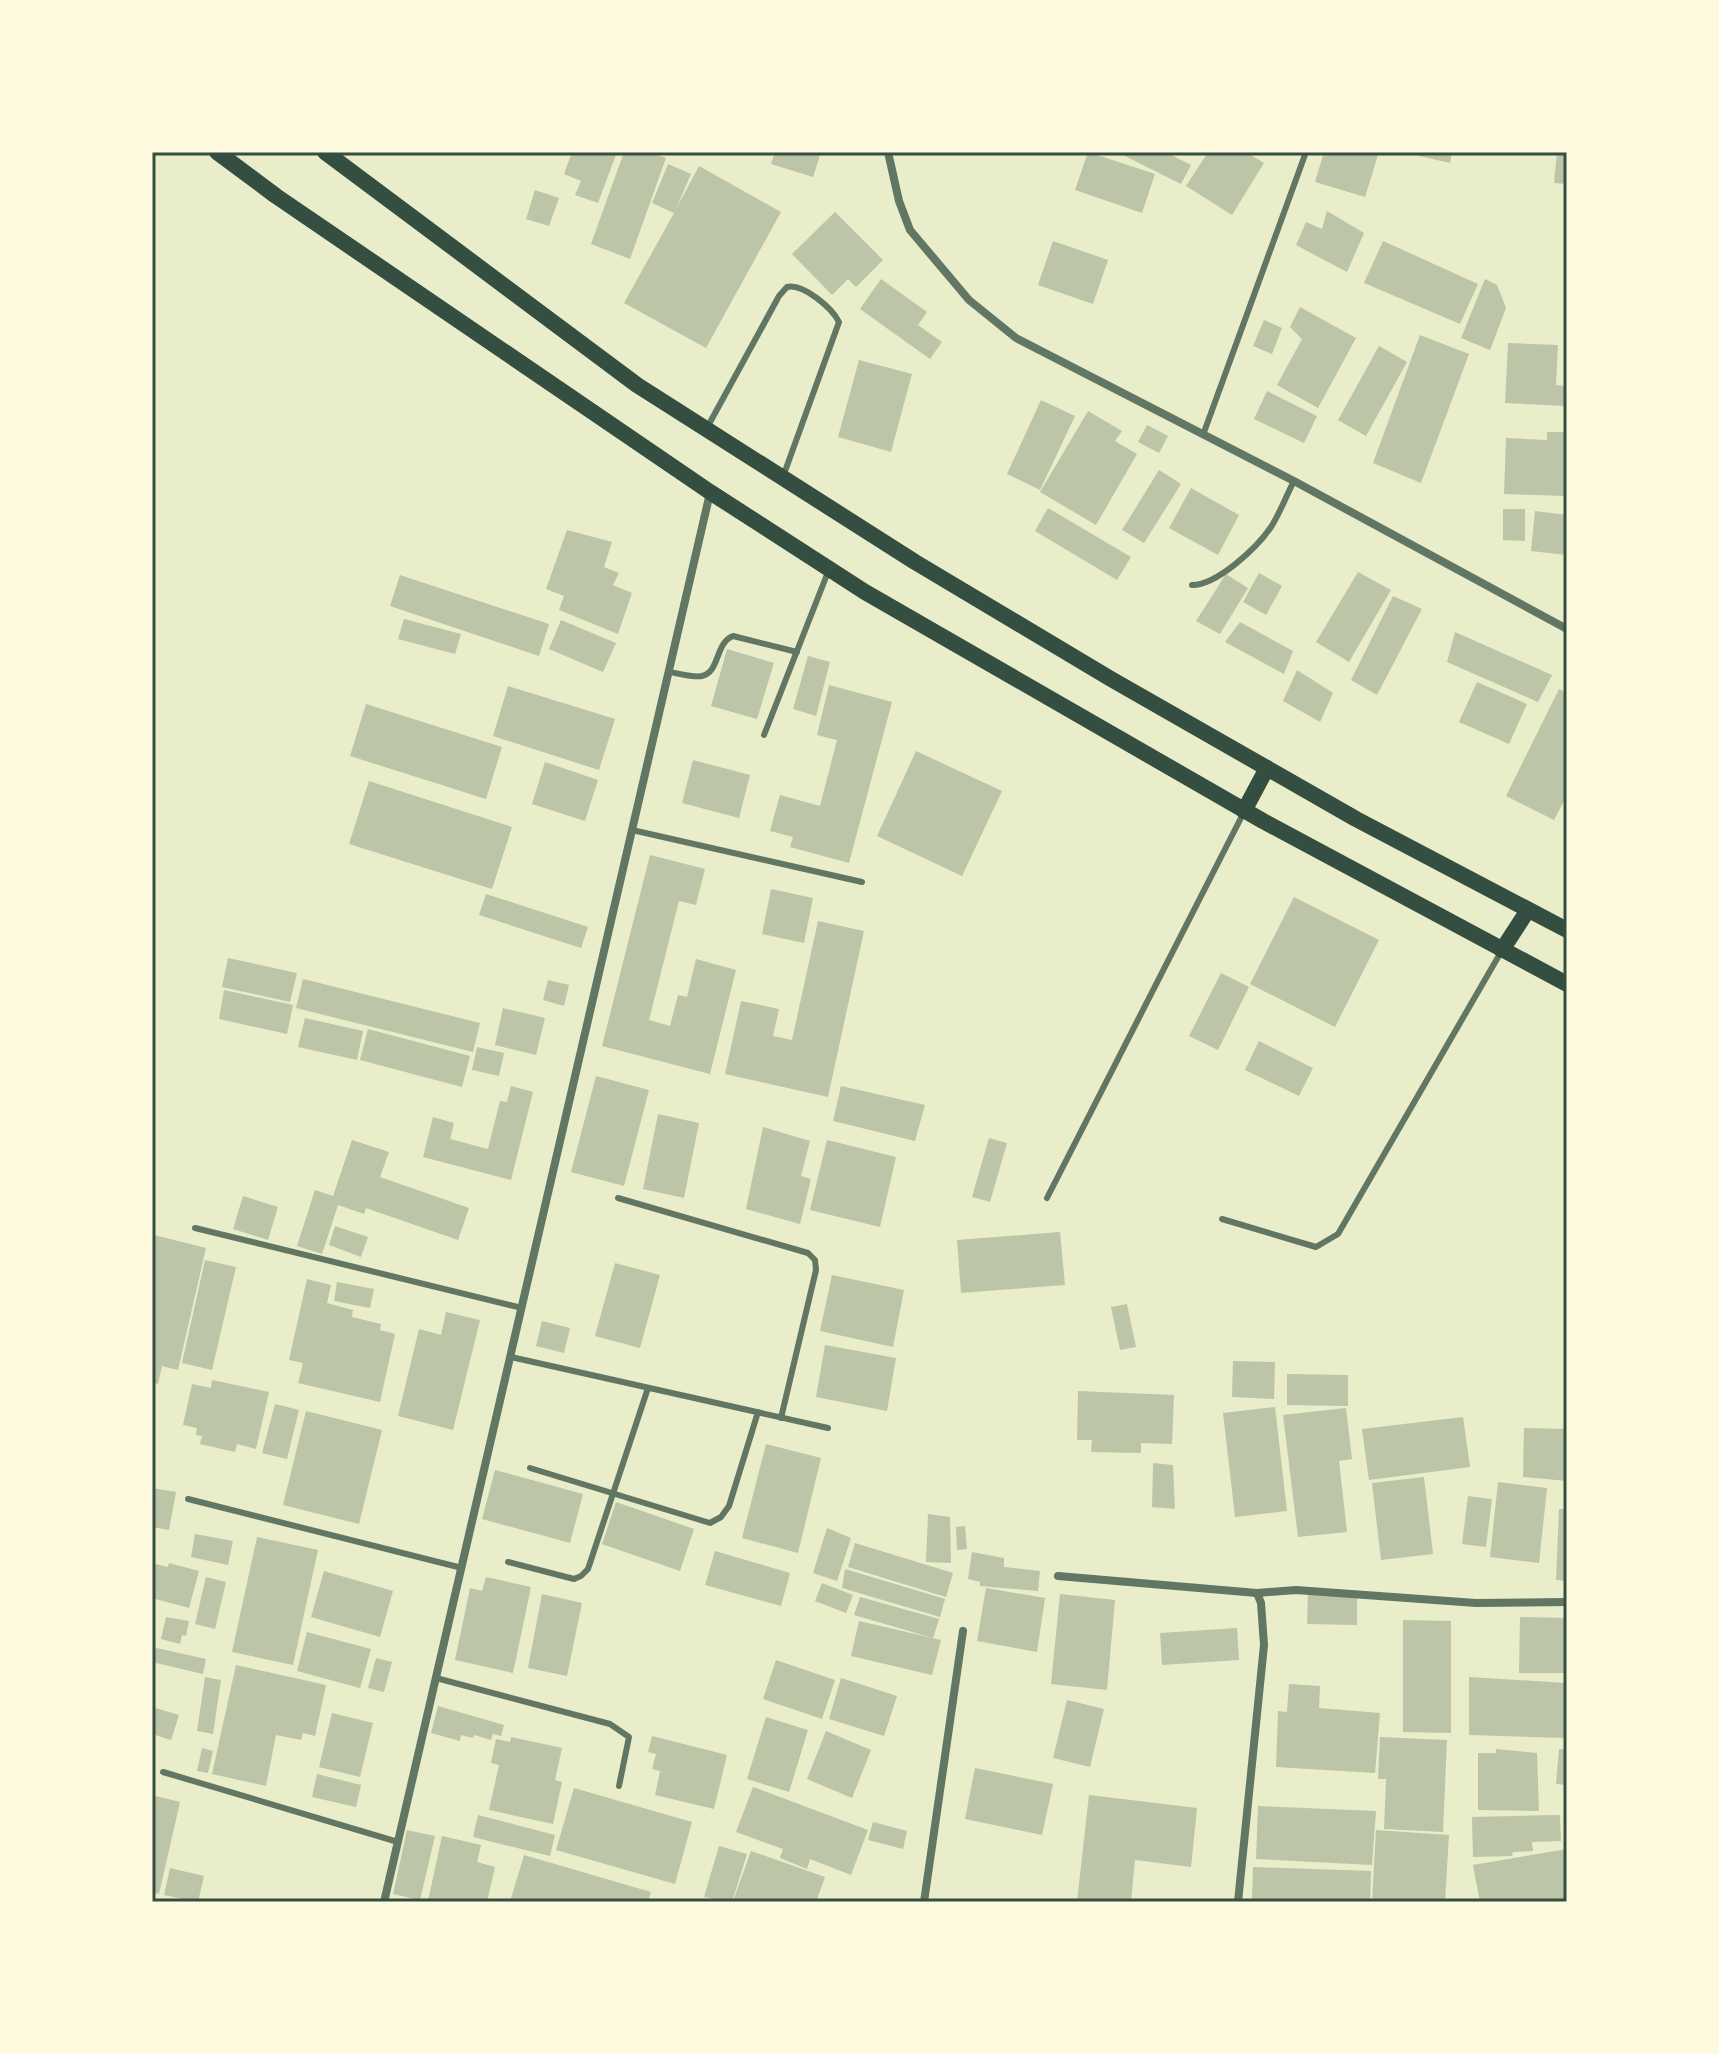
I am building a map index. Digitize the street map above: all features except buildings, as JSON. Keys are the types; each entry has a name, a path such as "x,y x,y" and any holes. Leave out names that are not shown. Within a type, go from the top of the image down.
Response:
{"main road":[{"path":"217,152 276,196 710,492 829,569 1244,811 1567,984"},
{"path":"325,152 637,385 915,562 1356,819 1567,930"},
{"path":"1244,811 1267,768"},
{"path":"1502,950 1528,910"}],"street":[{"path":"888,152 899,201 910,230 969,300 1016,338 1294,481 1567,629"},
{"path":"384,1902 710,492"},
{"path":"1058,1576 1257,1593 1296,1590 1476,1603 1567,1602"},
{"path":"1238,1902 1264,1645 1261,1603 1257,1593"},
{"path":"924,1902 963,1631"}],"lane":[{"path":"1203,435 1306,152"},
{"path":"706,429 779,296 787,287 800,287 835,314 839,322 783,478"},
{"path":"1192,585 1203,585 1212,580 1253,547 1270,528 1294,481"},
{"path":"764,735 829,569"},
{"path":"669,672 707,674 712,669 722,642 733,636 797,652"},
{"path":"1047,1198 1244,811"},
{"path":"632,830 862,882"},
{"path":"1222,1219 1316,1247 1338,1234 1502,950"},
{"path":"618,1198 808,1253 815,1260 816,1270 781,1418"},
{"path":"195,1228 522,1308"},
{"path":"511,1357 828,1428"},
{"path":"508,1562 574,1579 588,1569 648,1388"},
{"path":"530,1468 710,1523 721,1517 729,1506 758,1412"},
{"path":"188,1499 462,1568"},
{"path":"436,1678 610,1724 629,1737 619,1786"},
{"path":"163,1772 398,1842"}]}
